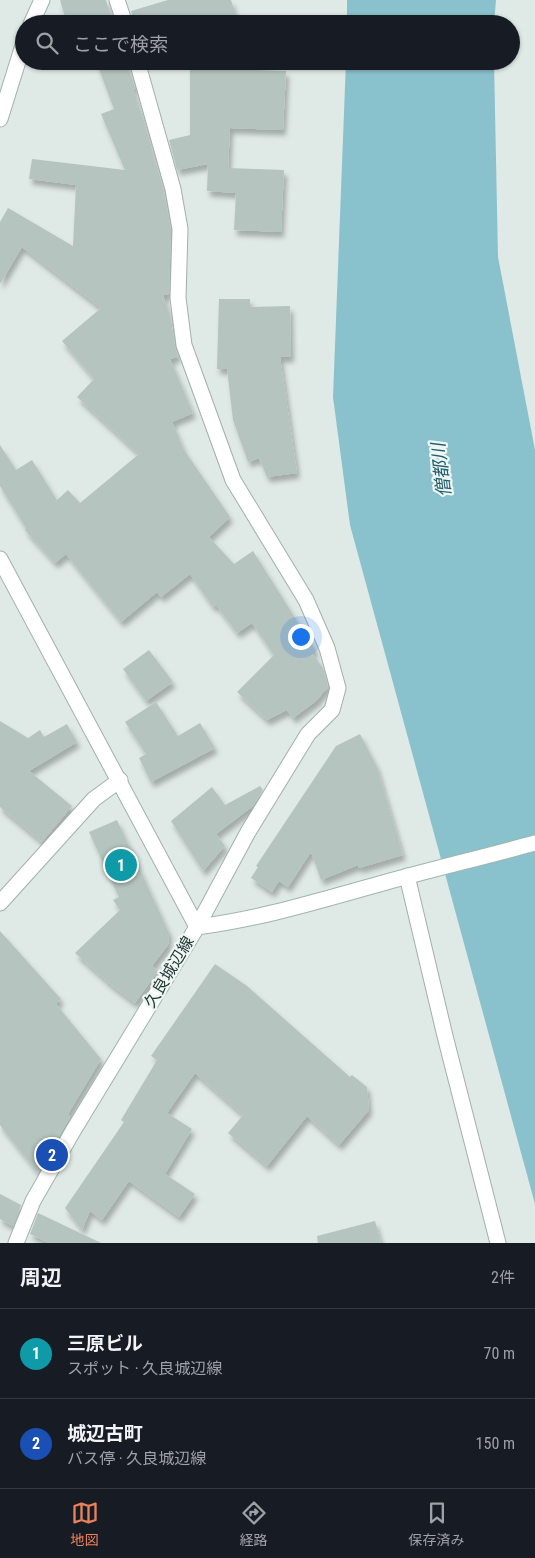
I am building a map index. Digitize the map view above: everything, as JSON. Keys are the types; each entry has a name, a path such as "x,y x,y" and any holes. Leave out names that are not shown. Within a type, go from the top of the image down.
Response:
{"street":[{"path":"35,15 42,0"},
{"path":"117,0 122,15"},
{"path":"0,119 15,70"},
{"path":"139,70 172,188 180,229 178,298 184,345 233,480 306,600 327,648 338,688 332,710 308,734 248,832 197,927"},
{"path":"0,559 197,927"},
{"path":"0,903 94,799 120,780"},
{"name":"久良城辺線","path":"16,1243 33,1201 73,1131 197,927 233,923 264,916 535,843"},
{"path":"407,876 445,1036 498,1243"}],"water":[{"path":"347,0 496,0 495,15 347,15"},
{"name":"僧都川","path":"346,70 494,70 498,257 535,450 535,1204 350,525 333,397"}],"building":[{"path":"60,0 106,0 110,15 64,15"},
{"path":"168,0 231,0 236,15 132,15 131,11"},
{"path":"99,70 129,70 164,191 171,230 169,295 163,295 171,319 178,357 170,359 193,413 172,422 184,450 230,517 209,537 234,564 253,551 316,651 312,653 323,668 328,687 316,701 293,718 287,710 267,720 237,692 274,655 252,623 237,633 216,605 213,607 190,574 161,597 157,592 121,622 66,554 55,563 25,530 26,528 0,486 0,445 16,470 32,460 57,500 68,490 80,503 139,454 77,397 94,379 62,341 101,308 22,247 0,284 0,222 8,208 73,246 76,185 29,179 32,159 125,170 101,114 114,109"},
{"path":"190,70 286,71 283,130 230,128 228,168 284,170 281,232 234,230 236,193 207,191 208,164 177,170 169,140 190,135"},
{"path":"219,299 250,299 250,307 290,306 291,357 280,357 297,473 267,477 259,458 248,462 233,420 227,369 217,369"},
{"path":"149,650 173,682 146,701 123,669"},
{"path":"156,702 178,736 200,723 215,748 151,782 139,758 146,754 125,722"},
{"path":"0,721 28,738 40,730 44,737 67,724 77,742 29,771 72,806 42,842 0,807"},
{"path":"360,734 377,767 403,855 359,868 358,865 321,880 311,852 288,887 279,881 272,892 251,878 258,867 256,866 336,746"},
{"path":"260,786 263,790 253,806 216,834 225,846 203,871 171,821 212,787 225,805"},
{"path":"117,820 169,933 168,945 152,966 158,971 135,1003 111,985 75,953 120,910 113,900 119,897 89,832"},
{"path":"0,931 61,999 56,1004 101,1059 68,1114 70,1117 38,1173 0,1125"},
{"path":"215,964 247,986 350,1077 352,1075 367,1087 369,1110 339,1145 307,1116 267,1166 228,1133 243,1115 195,1073 167,1113 192,1129 165,1174 195,1194 179,1217 129,1181 102,1220 90,1211 82,1230 65,1208 124,1122 121,1120 157,1060 151,1056"},
{"path":"0,1194 21,1205 13,1226 0,1219"},
{"path":"38,1213 101,1243 49,1243 30,1234"},
{"path":"375,1221 381,1243 318,1243 317,1236"}],"place":[{"name":"三原ビル","path":"121,865"},
{"name":"城辺古町","path":"52,1155"}]}
